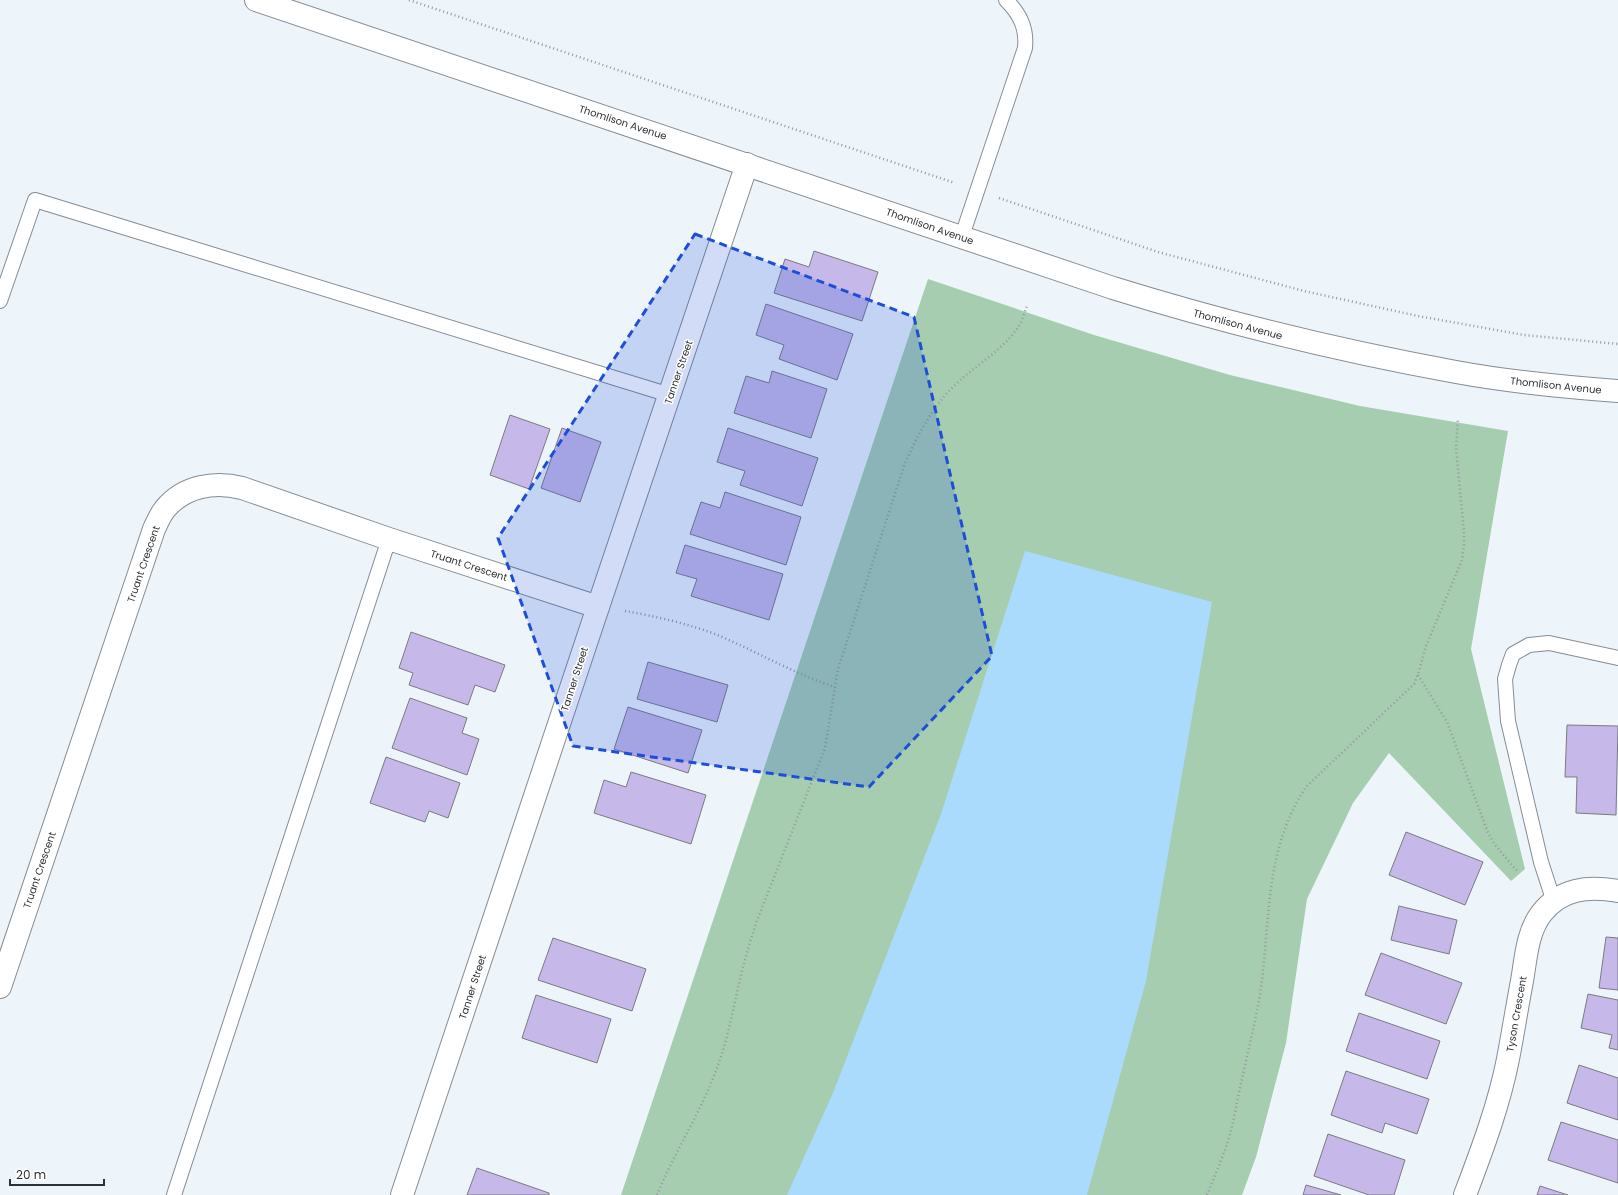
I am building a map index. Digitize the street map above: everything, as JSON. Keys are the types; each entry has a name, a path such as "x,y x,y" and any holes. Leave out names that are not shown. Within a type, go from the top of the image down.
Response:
{"street":[{"name":"Thomlison Avenue","path":"256,0 1173,306 1234,323 1340,349 1457,372 1546,385 1618,391"},
{"name":"Tanner Street","path":"402,1195 747,164"},
{"name":"Truant Crescent","path":"0,987 5,953 154,529 164,510 178,496 212,484 228,484 598,607"},
{"name":"Tyson Crescent","path":"1465,1195 1494,1113 1508,1060 1527,951 1533,928 1542,914 1551,905 1569,892 1585,888 1618,891"}],"lane":[{"path":"962,236 976,190 1025,48 1026,37 1016,10 1006,0"},
{"path":"0,301 35,200 670,395"},
{"path":"174,1195 390,539"},
{"path":"1551,905 1508,721 1505,679 1514,654 1529,645 1549,643 1618,658"}],"path":[{"path":"409,0 1158,252 1304,291 1418,316 1524,335 1618,344"},
{"path":"657,1195 718,1068 727,1040 749,946 758,918 825,748 838,668 905,463 916,438 936,408 952,388 998,350 1010,338 1019,326 1027,306"},
{"path":"1207,1195 1227,1143 1252,1033 1263,972 1268,899 1274,869 1287,823 1296,803 1306,787 1414,684 1426,646 1462,560 1464,532 1456,448 1458,418"},
{"path":"598,607 638,613 702,630 732,642 812,679 835,687"},
{"path":"1418,675 1448,722 1488,833 1495,845 1551,905"}],"highlighted area":[{"path":"695,234 914,317 992,656 869,787 573,746 498,538"}],"green space":[{"path":"928,279 1094,335 1230,375 1360,406 1508,431 1471,649 1525,869 1511,881 1389,753 1353,803 1307,899 1286,1043 1256,1157 1242,1195 621,1195"}],"water":[{"path":"1025,551 1212,602 1146,981 1087,1195 787,1195 833,1093 941,814"}],"building":[{"path":"814,251 878,272 862,321 774,293 785,259 809,267"},
{"path":"766,304 853,334 837,380 779,359 784,345 756,335"},
{"path":"772,371 827,389 811,438 734,413 746,376 769,383"},
{"path":"510,415 550,429 529,489 490,475"},
{"path":"562,428 601,442 580,502 541,488"},
{"path":"728,428 818,458 802,506 740,485 745,471 717,462"},
{"path":"725,492 801,517 786,565 690,534 701,502 720,508"},
{"path":"685,545 783,574 769,620 691,596 697,579 676,573"},
{"path":"411,632 505,665 495,692 475,685 468,705 409,685 413,673 399,668"},
{"path":"648,662 728,685 717,722 637,699"},
{"path":"410,698 467,718 462,733 479,739 467,775 392,748"},
{"path":"628,707 702,730 688,773 614,749"},
{"path":"1567,725 1618,726 1616,815 1576,813 1577,777 1565,777"},
{"path":"386,757 460,783 448,818 429,811 425,822 370,803"},
{"path":"631,772 706,795 691,844 594,813 604,780 626,787"},
{"path":"1406,832 1483,862 1465,905 1389,875"},
{"path":"1399,906 1457,920 1449,954 1391,940"},
{"path":"1606,937 1618,938 1618,990 1599,988"},
{"path":"553,938 646,969 632,1011 538,980"},
{"path":"1381,953 1462,983 1446,1024 1365,995"},
{"path":"1588,994 1618,1000 1618,1050 1609,1048 1612,1035 1581,1028"},
{"path":"536,995 611,1019 597,1063 522,1038"},
{"path":"1359,1013 1440,1041 1427,1079 1346,1051"},
{"path":"1579,1065 1618,1078 1618,1120 1567,1103"},
{"path":"1346,1071 1429,1099 1417,1134 1385,1123 1382,1133 1331,1115"},
{"path":"1561,1122 1618,1140 1618,1183 1548,1160"},
{"path":"1328,1134 1405,1160 1394,1195 1369,1195 1314,1176"},
{"path":"477,1168 549,1193 549,1195 467,1195"},
{"path":"1306,1185 1341,1195 1303,1195"},
{"path":"1540,1186 1568,1195 1537,1195"}]}
